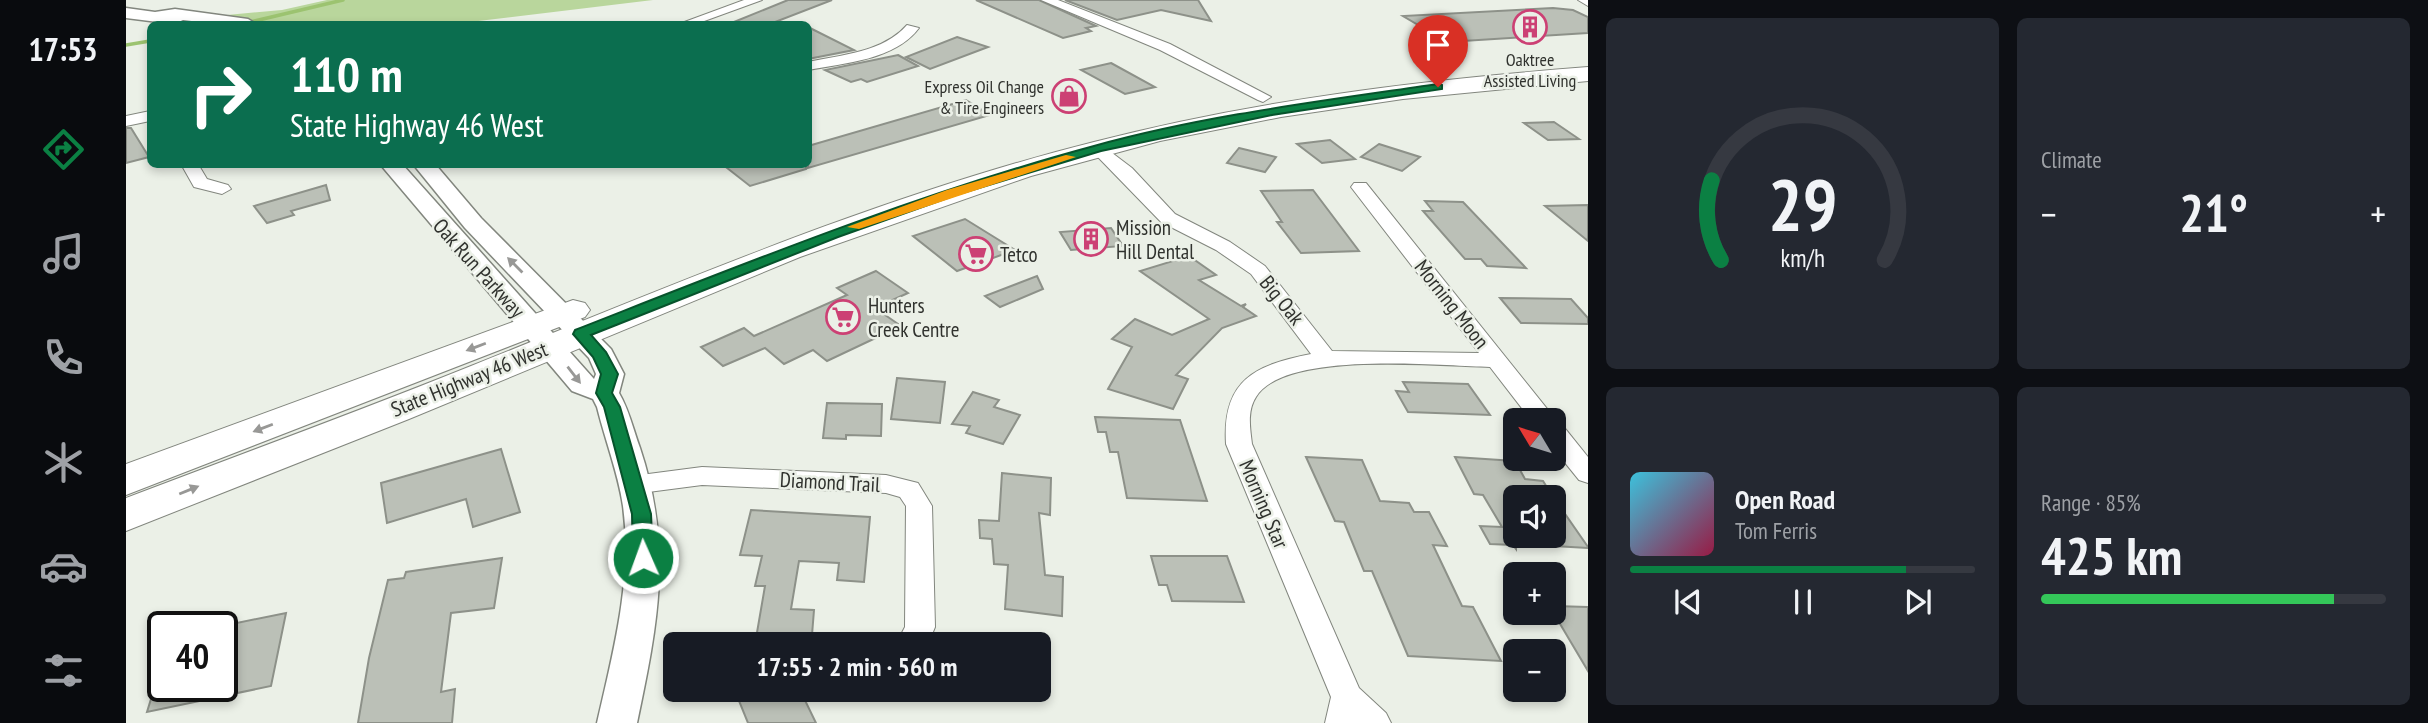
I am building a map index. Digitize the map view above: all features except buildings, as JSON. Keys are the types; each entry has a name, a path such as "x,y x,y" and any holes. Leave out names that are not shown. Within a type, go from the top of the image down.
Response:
{"main road":[{"name":"State Highway 46 West","path":"126,515 556,330 865,201 1091,143 1233,102 1408,78 1588,62"},
{"name":"State Highway 46 West","path":"126,480 1091,143 1325,102 1438,87 1588,74"}],"street":[{"path":"701,21 756,0"},
{"path":"1047,0 1175,52 1263,97"},
{"path":"126,13 197,20"},
{"path":"812,65 883,48 902,40 912,28"},
{"path":"126,121 147,117"},
{"name":"Big Oak","path":"1091,143 1126,172 1168,218 1236,253 1258,270 1326,358"},
{"path":"191,168 200,183 222,189"},
{"name":"Oak Run Parkway","path":"394,168 556,330"},
{"name":"Oak Run Parkway","path":"426,168 556,330 582,385 604,393 612,407 641,514 643,576 634,647 617,723"},
{"name":"Morning Moon","path":"1360,187 1534,408"},
{"path":"1326,358 1496,360"},
{"name":"Morning Star","path":"1326,358 1281,367 1253,383 1237,407 1235,424 1239,444 1344,710 1374,723"},
{"path":"1566,447 1588,474"},
{"name":"Diamond Trail","path":"634,485 702,476 886,484 909,490 919,506 920,627 918,632"}],"green space":[{"path":"327,0 653,0 478,21 252,21 227,15 282,10"}],"waterway":[{"path":"255,21 343,0"},
{"path":"126,45 147,42"}],"slow traffic":[{"path":"854,227 951,192 1070,157"}],"place":[{"name":"Oaktree Assisted Living","path":"1530,27"},
{"name":"Express Oil Change & Tire Engineers","path":"1069,96"},
{"name":"Mission Hill Dental","path":"1091,239"},
{"name":"Tetco","path":"976,254"},
{"name":"Hunters Creek Centre","path":"843,317"}],"route":[{"path":"643,558 641,514 612,407 604,393 610,374 601,355 581,334 833,234 951,192 1098,148 1272,111 1438,87"}]}
